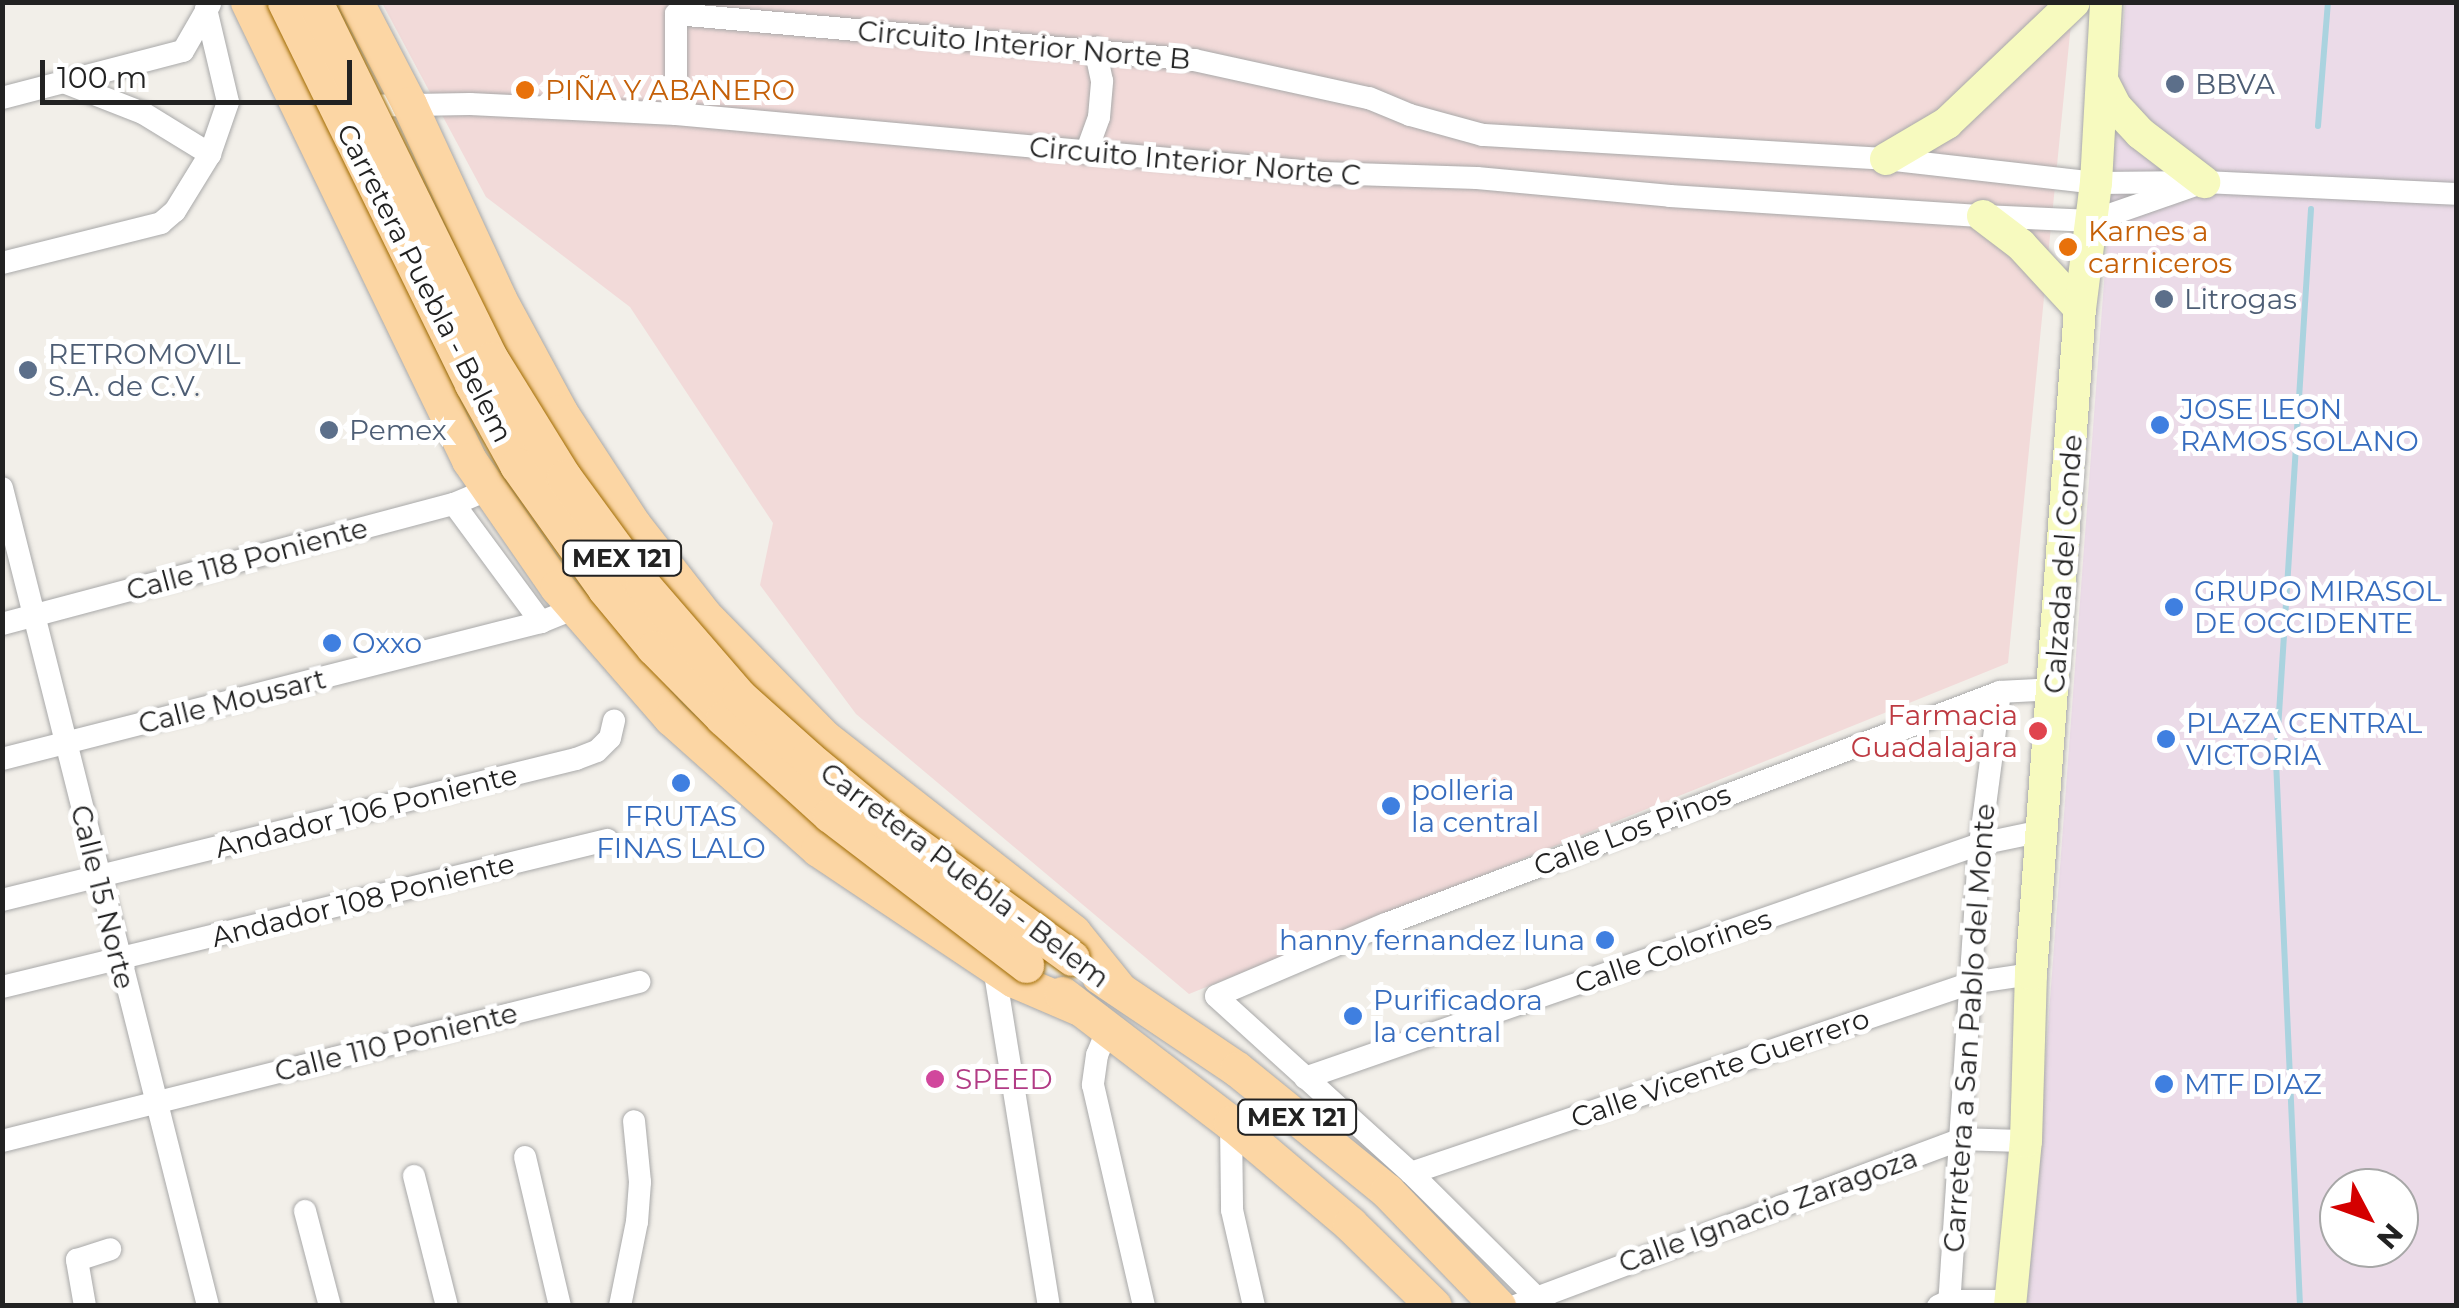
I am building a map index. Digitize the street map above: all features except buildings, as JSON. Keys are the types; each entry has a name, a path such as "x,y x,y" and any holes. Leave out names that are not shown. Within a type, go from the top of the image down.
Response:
{"main road":[{"name":"Carretera Puebla - Belem","path":"315,2 491,359 564,478 643,585 740,696 892,828 1072,958 1238,1069 1464,1249 1498,1306"},
{"path":"264,10 282,27 301,24 340,2"},
{"path":"356,2 560,412 633,524 704,615 824,738 1073,932 1119,989"},
{"name":"Carretera Puebla - Belem","path":"264,10 517,465 604,589 696,690 816,802 1010,966 1108,1028 1231,1123 1350,1224 1434,1306"},
{"path":"264,10 297,106 418,363 489,489 575,608 671,718 818,849 1010,966"},
{"path":"358,236 390,204 404,198 452,201"}],"street":[{"path":"1886,159 1948,123 2074,2"},
{"name":"Calzada del Conde","path":"2010,1303 2026,1141 2031,974 2056,689 2080,310 2096,184 2106,2"},
{"path":"2,98 183,51 209,6"},
{"path":"2,262 161,224 193,186 210,154 228,102 209,6"},
{"name":"Circuito Interior Norte B","path":"676,114 676,14 1094,48 1194,60 1369,98 1410,116 1483,135 1886,159"},
{"path":"1086,153 1099,118 1102,81 1094,48"},
{"path":"2102,80 2115,106 2140,133 2204,182"},
{"path":"66,83 143,114 210,154"},
{"name":"Circuito Interior Norte C","path":"297,106 409,104 676,114 1323,173 1477,178 1670,196 2092,221"},
{"path":"1886,159 2096,184 2204,182 2456,194"},
{"path":"2092,221 2204,182"},
{"path":"2425,193 2456,206"},
{"path":"1983,216 2020,245 2080,310"},
{"name":"Calle 15 Norte","path":"2,488 208,1306"},
{"name":"Calle 118 Poniente","path":"2,624 454,504 489,489"},
{"path":"454,504 541,622"},
{"name":"Calle Mousart","path":"2,759 541,622 575,608"},
{"name":"Calle Los Pinos","path":"1305,1078 1216,996 1386,924 2000,692 2056,689"},
{"name":"Carretera a San Pablo del Monte","path":"1945,1304 1961,1139 1980,844 2000,692"},
{"name":"Andador 106 Poniente","path":"2,900 576,759 596,752 610,738 614,720"},
{"name":"Calle Colorines","path":"1305,1078 1980,844 2042,831"},
{"name":"Andador 108 Poniente","path":"2,987 607,840"},
{"path":"1010,966 1050,1306"},
{"name":"Calle Vicente Guerrero","path":"1411,1173 1971,983 2031,974"},
{"name":"Calle 110 Poniente","path":"2,1141 639,982"},
{"path":"1108,1028 1097,1055 1093,1086 1144,1306"},
{"path":"1305,1078 1411,1173 1464,1249 1532,1302"},
{"path":"620,1306 638,1222 640,1182 634,1121"},
{"path":"1231,1123 1232,1210 1254,1306"},
{"name":"Calle Ignacio Zaragoza","path":"1532,1302 1961,1139 2026,1141"},
{"path":"525,1157 560,1306"},
{"path":"414,1176 448,1306"},
{"path":"305,1211 330,1306"},
{"path":"85,1306 77,1260 110,1249"},
{"path":"1945,1304 2010,1303"}],"shaded area":[{"path":"382,3 2073,3 2008,663 1189,994 856,714 760,585 773,523 630,307 486,197"},
{"path":"2125,3 2456,3 2456,1305 2027,1306"}],"waterway":[{"path":"2318,126 2328,2"},
{"path":"2300,1306 2276,761 2311,209"}],"place":[{"name":"BBVA","path":"2175,84"},
{"name":"PIÑA Y ABANERO","path":"525,90"},
{"name":"Karnes a carniceros","path":"2068,247"},
{"name":"Litrogas","path":"2164,299"},
{"name":"RETROMOVIL S.A. de C.V.","path":"28,370"},
{"name":"JOSE LEON RAMOS SOLANO","path":"2160,425"},
{"name":"Pemex","path":"329,430"},
{"name":"GRUPO MIRASOL DE OCCIDENTE","path":"2174,607"},
{"name":"Oxxo","path":"332,643"},
{"name":"Farmacia Guadalajara","path":"2038,731"},
{"name":"PLAZA CENTRAL VICTORIA","path":"2166,739"},
{"name":"FRUTAS FINAS LALO","path":"681,783"},
{"name":"polleria la central","path":"1391,806"},
{"name":"hanny fernandez luna","path":"1605,940"},
{"name":"Purificadora la central","path":"1353,1016"},
{"name":"SPEED","path":"935,1079"},
{"name":"MTF DIAZ","path":"2164,1084"}]}
